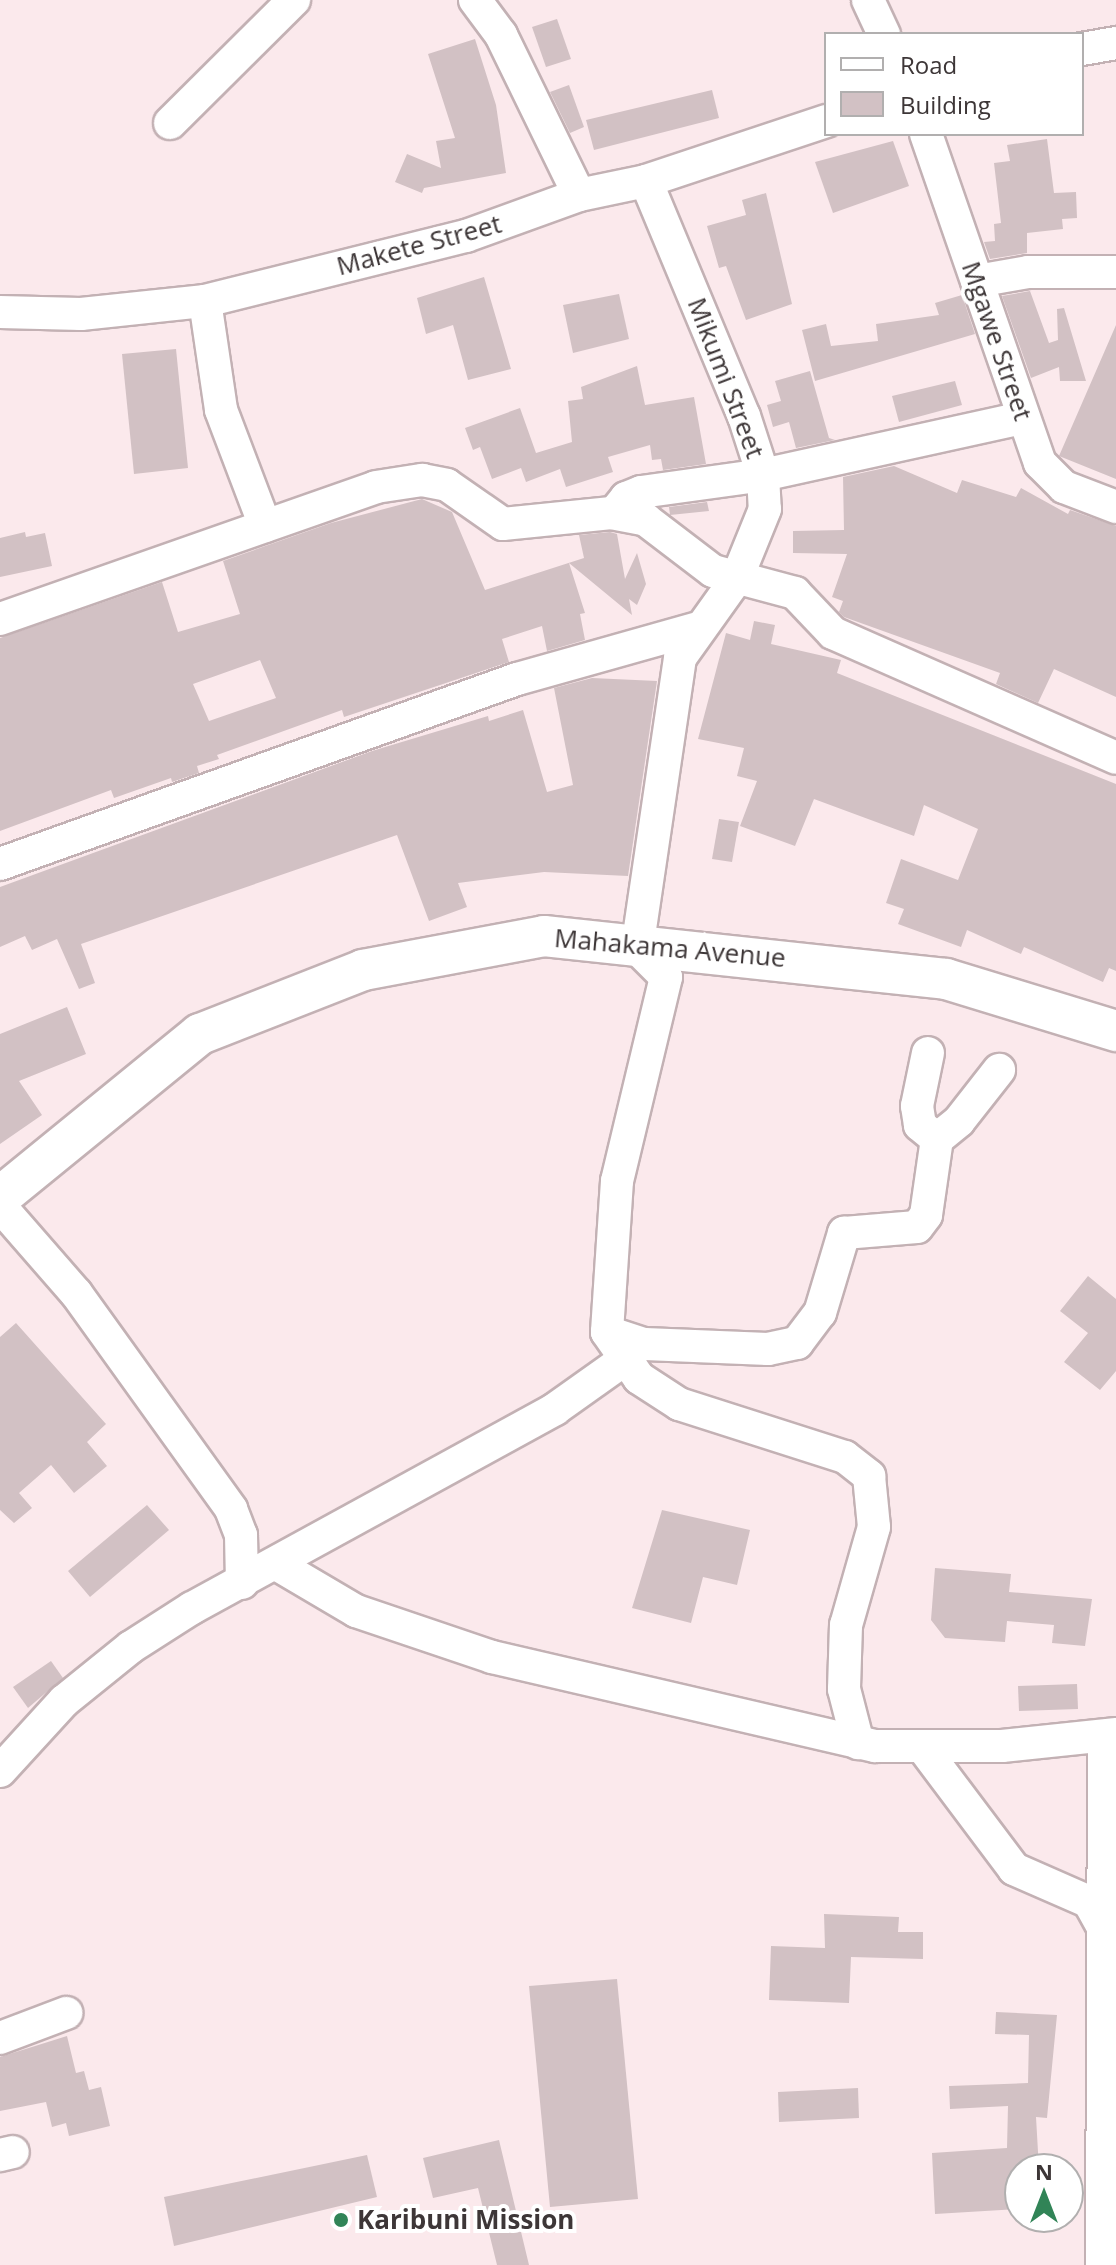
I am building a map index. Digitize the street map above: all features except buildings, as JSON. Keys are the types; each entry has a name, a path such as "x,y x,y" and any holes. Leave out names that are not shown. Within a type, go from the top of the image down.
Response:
{"street":[{"path":"170,123 294,0"},
{"path":"475,0 501,35 579,195"},
{"path":"868,0 883,32"},
{"path":"1084,49 1116,43"},
{"name":"Makete Street","path":"0,312 81,314 205,301 466,236 579,195 646,181 824,122"},
{"name":"Mgawe Street","path":"927,136 1040,463 1064,487 1116,507"},
{"name":"Mikumi Street","path":"637,948 680,658 737,578 765,509 763,475 744,416 646,181"},
{"path":"977,281 1068,269 1116,272"},
{"path":"205,301 221,410 265,526"},
{"path":"614,513 626,498 641,492 763,475 1022,418"},
{"path":"0,619 376,487 422,480 447,485 503,524 614,513 646,520 686,554 737,578 795,593 833,633 1116,758"},
{"path":"0,864 517,679 699,628"},
{"name":"Mahakama Avenue","path":"0,1197 200,1034 363,970 544,936 637,948 725,951 946,979 1116,1031"},
{"path":"637,948 666,977 617,1181 607,1332 639,1378 679,1404 845,1457 869,1476 874,1527 846,1625 844,1689 858,1743"},
{"path":"928,1053 917,1106 920,1125 937,1139"},
{"path":"607,1332 645,1344 768,1349 797,1343 820,1313 844,1233 921,1224 935,1173 937,1139 976,1102 999,1070"},
{"path":"0,1206 76,1293 231,1509 241,1535 242,1583"},
{"path":"0,1771 92,1675 192,1608 278,1565 555,1409 624,1360"},
{"path":"278,1565 356,1611 492,1657 858,1743 924,1749 1110,1736 1102,1925 1102,2265"},
{"path":"924,1749 1014,1869 1089,1902 1102,1925"},
{"path":"0,2038 66,2013"}],"place":[{"name":"Karibuni Mission","path":"341,2220"}]}
